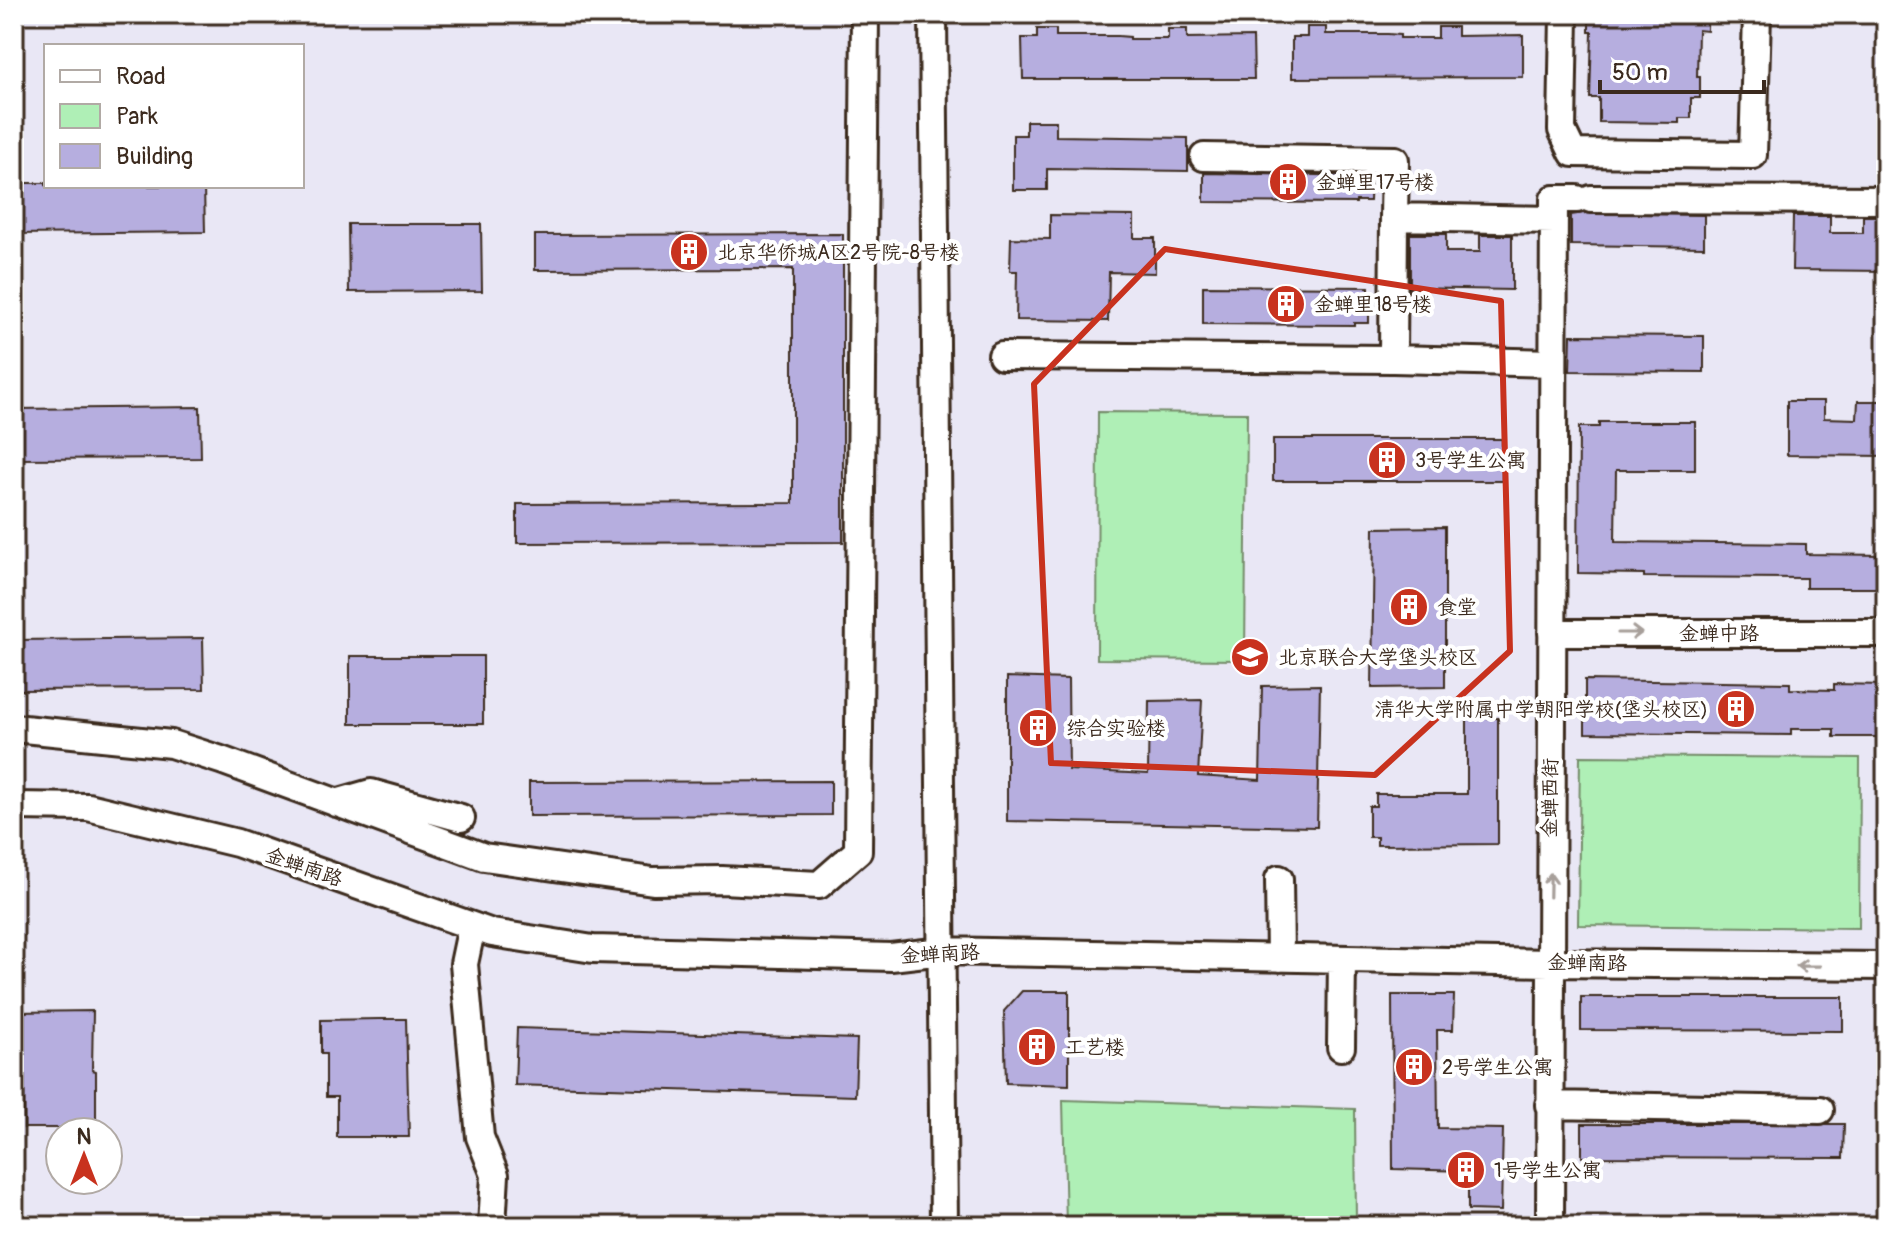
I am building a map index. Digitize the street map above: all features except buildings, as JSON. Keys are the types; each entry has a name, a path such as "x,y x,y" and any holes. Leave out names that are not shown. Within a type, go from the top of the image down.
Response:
{"street":[{"path":"14,728 171,744 484,857 653,881 722,880 819,885 858,851 865,14"},
{"path":"933,14 944,1226"},
{"path":"1564,14 1562,130 1573,153 1753,155 1757,14"},
{"path":"1204,157 1395,160 1393,359"},
{"path":"1394,217 1554,220 1554,199 1886,200"},
{"name":"金蝉西街","path":"1550,1226 1554,220"},
{"path":"1002,356 1552,363"},
{"name":"金蝉中路","path":"1552,633 1886,633"},
{"path":"336,803 371,793 461,818"},
{"name":"金蝉南路","path":"14,806 88,807 237,843 492,933 593,949 891,957 942,951 1886,966"},
{"path":"1279,879 1280,958"},
{"path":"472,926 464,964 480,1137 495,1175 492,1226"},
{"path":"1341,1047 1342,959"},
{"path":"1549,1105 1820,1110"}],"highlighted area":[{"path":"1165,249 1501,301 1510,651 1375,775 1051,763 1034,384"}],"green space":[{"path":"1098,412 1247,413 1245,660 1097,659"},
{"path":"1580,756 1860,758 1859,928 1578,925"},
{"path":"1063,1100 1355,1109 1356,1226 1066,1226"}],"place":[{"name":"金蝉里17号楼","path":"1288,182"},
{"name":"北京华侨城A区2号院-8号楼","path":"689,252"},
{"name":"金蝉里18号楼","path":"1286,304"},
{"name":"3号学生公寓","path":"1387,460"},
{"name":"食堂","path":"1409,607"},
{"name":"北京联合大学垡头校区","path":"1250,657"},
{"name":"清华大学附属中学朝阳学校(垡头校区)","path":"1736,709"},
{"name":"综合实验楼","path":"1038,728"},
{"name":"工艺楼","path":"1037,1047"},
{"name":"2号学生公寓","path":"1414,1067"},
{"name":"1号学生公寓","path":"1466,1170"}]}
